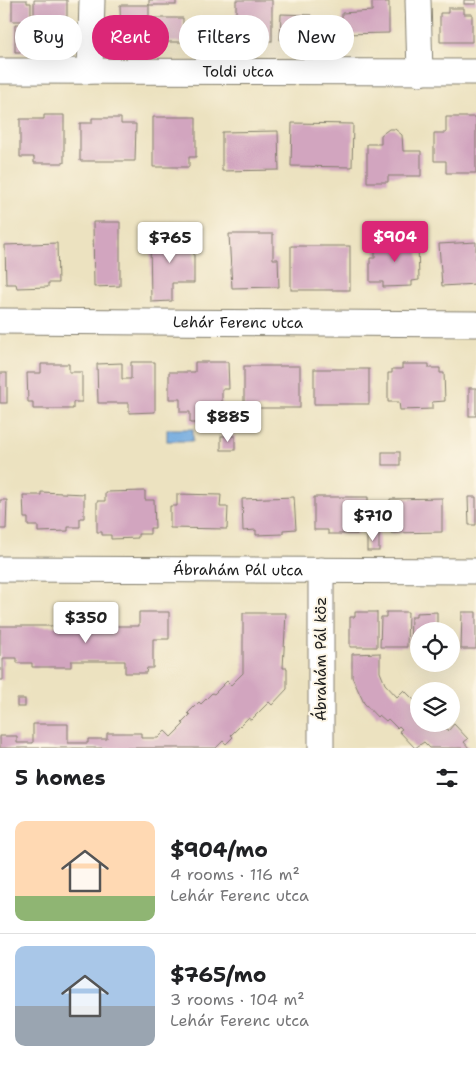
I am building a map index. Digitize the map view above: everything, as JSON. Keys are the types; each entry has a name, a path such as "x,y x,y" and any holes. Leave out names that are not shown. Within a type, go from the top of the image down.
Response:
{"street":[{"path":"90,71 92,0"},
{"path":"418,0 420,73"},
{"name":"Toldi utca","path":"0,71 476,72"},
{"name":"Lehár Ferenc utca","path":"0,321 476,324"},
{"name":"Ábrahám Pál utca","path":"0,570 476,571"},
{"name":"Ábrahám Pál köz","path":"321,570 321,748"}],"water":[{"path":"167,429 193,429 193,441 167,441"}],"building":[{"path":"12,0 27,0 27,3 31,3 31,15 15,15 15,21 12,21"},
{"path":"34,0 67,0 67,15 34,15"},
{"path":"149,0 176,0 176,5 149,5"},
{"path":"236,0 272,0 272,41 269,41 269,15 236,15"},
{"path":"464,0 476,0 476,4 464,4"},
{"path":"372,2 389,2 389,33 354,34 354,15 342,15 342,13 372,11"},
{"path":"120,5 149,5 149,15 120,15"},
{"path":"448,8 464,8 464,14 472,14 472,42 440,42 440,13 448,13"},
{"path":"169,18 179,18 179,42 169,42"},
{"path":"44,115 64,115 64,163 34,163 34,157 20,157 20,119 44,119"},
{"path":"153,117 196,117 196,157 189,157 189,167 153,167"},
{"path":"446,117 476,117 476,173 446,173 446,161 434,161 434,133 446,133"},
{"path":"92,118 121,118 121,124 136,124 135,161 80,161 80,123 92,123"},
{"path":"292,123 353,124 352,167 291,166"},
{"path":"389,129 395,129 402,135 403,151 421,151 421,176 388,176 388,182 367,182 367,144 381,144 381,135"},
{"path":"278,131 279,170 222,171 222,132"},
{"path":"93,222 120,222 120,286 94,287"},
{"path":"229,234 273,234 273,259 278,259 279,287 232,288"},
{"path":"150,235 194,235 194,283 172,283 172,301 151,302"},
{"path":"380,236 400,236 400,242 418,242 419,280 412,281 412,286 383,287 383,282 370,282 370,258 375,258 375,243 381,242"},
{"path":"476,242 476,284 442,286 439,244"},
{"path":"57,243 58,283 48,283 48,287 17,288 16,284 6,284 5,245"},
{"path":"291,246 350,246 350,290 291,290"},
{"path":"131,362 155,362 155,412 129,413 129,403 98,403 97,364 122,363 122,379 131,379"},
{"path":"195,362 228,362 229,389 222,389 222,423 190,423 190,412 180,412 180,399 169,399 169,372 195,372"},
{"path":"41,364 69,364 69,372 82,372 82,402 73,402 73,409 33,409 33,402 28,402 27,373 41,373"},
{"path":"402,364 429,364 429,368 440,368 440,373 444,373 445,401 432,402 432,409 400,410 399,402 388,402 388,373 392,373 392,369 402,369"},
{"path":"244,366 300,366 300,408 244,408"},
{"path":"314,369 369,369 369,404 314,404"},
{"path":"0,373 7,373 7,403 0,403"},
{"path":"469,388 476,388 476,416 469,416"},
{"path":"221,436 235,436 235,450 221,450"},
{"path":"382,452 400,452 400,465 382,465"},
{"path":"145,491 145,500 154,500 155,528 150,528 150,534 138,534 138,538 111,539 111,535 102,535 102,532 97,532 97,501 105,501 105,492"},
{"path":"41,492 84,494 84,518 80,518 80,527 68,527 68,531 38,532 38,526 28,526 28,518 24,518 23,495 41,495"},
{"path":"177,494 221,495 220,507 228,507 227,529 170,528 170,506 177,506"},
{"path":"294,497 296,529 283,530 283,534 256,535 256,530 243,531 242,499"},
{"path":"314,497 368,497 368,529 357,529 357,534 328,534 328,530 314,530"},
{"path":"468,497 476,497 476,525 469,525"},
{"path":"442,498 442,532 391,533 390,499"},
{"path":"0,500 7,500 6,529 0,529"},
{"path":"367,532 379,532 379,551 367,551"},
{"path":"139,612 169,612 169,639 153,639 153,668 147,668 146,673 125,673 125,661 71,661 71,667 32,667 32,663 17,663 17,658 3,658 3,680 0,680 0,626 139,626"},
{"path":"355,612 377,612 377,647 350,647 350,617 355,617"},
{"path":"386,612 408,612 407,647 380,647 381,617 386,617"},
{"path":"437,612 437,622 411,622 411,617 416,617 416,613"},
{"path":"462,612 476,612 476,649 461,649"},
{"path":"243,613 286,613 283,668 287,668 287,689 272,705 269,702 251,720 248,718 231,735 233,737 226,744 223,741 216,748 0,748 0,736 17,736 17,743 33,743 33,724 68,724 68,743 88,743 88,739 107,739 107,733 141,733 141,738 158,738 165,731 171,737 184,724 182,723 190,715 188,713 199,702 201,704 227,681 231,685 243,673"},
{"path":"380,653 380,672 385,684 397,697 404,690 410,696 410,732 460,732 460,730 468,739 464,742 469,748 430,748 424,742 415,748 399,731 402,729 399,726 397,728 388,719 386,721 379,715 377,717 364,703 352,677 352,654"},
{"path":"17,699 25,699 25,707 17,707"}]}
